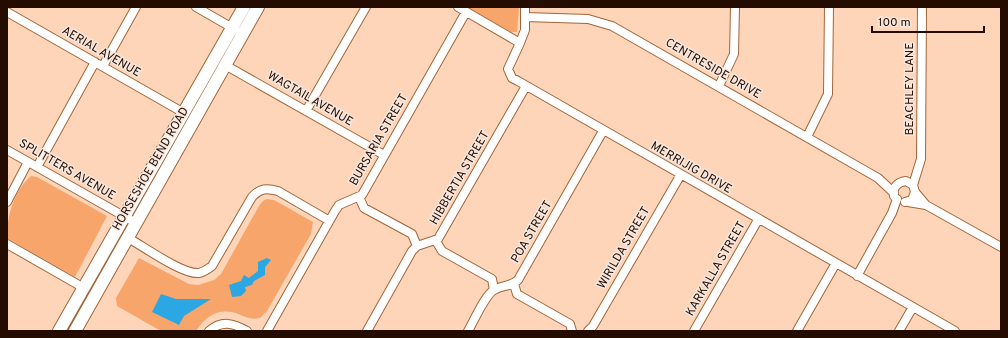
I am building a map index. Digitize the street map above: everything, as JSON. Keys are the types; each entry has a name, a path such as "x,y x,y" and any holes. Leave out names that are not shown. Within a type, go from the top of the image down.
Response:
{"street":[{"path":"103,66 136,7"},
{"path":"196,7 243,34"},
{"name":"HORSESHOE BEND ROAD","path":"59,331 244,7"},
{"name":"HORSESHOE BEND ROAD","path":"75,331 258,7"},
{"path":"306,111 366,7"},
{"path":"458,7 520,43"},
{"name":"MERRIJIG DRIVE","path":"525,7 524,34 508,69 512,78 680,176 955,331"},
{"path":"719,86 734,54 735,7"},
{"path":"806,137 828,94 829,7"},
{"name":"BEACHLEY LANE","path":"908,185 917,170 922,151 922,7"},
{"name":"AERIAL AVENUE","path":"7,12 184,112"},
{"name":"BURSARIA STREET","path":"267,331 328,220 339,205 359,197 466,12"},
{"name":"CENTRESIDE DRIVE","path":"525,17 588,19 602,22 719,86 878,178 900,199"},
{"path":"37,167 95,62"},
{"name":"WAGTAIL AVENUE","path":"225,65 384,155"},
{"name":"HIBBERTIA STREET","path":"418,246 436,241 526,86"},
{"name":"POA STREET","path":"514,284 518,280 604,131"},
{"name":"SPLITTERS AVENUE","path":"7,150 136,223"},
{"path":"7,202 28,162"},
{"name":"WIRILDA STREET","path":"588,331 593,326 680,176"},
{"name":"CENTRESIDE DRIVE","path":"878,178 908,185"},
{"path":"900,199 912,200 908,185"},
{"path":"857,276 908,185"},
{"path":"908,185 926,205"},
{"path":"128,238 190,273 199,273 207,271 212,266 252,197 263,189 270,188 278,191 328,220"},
{"path":"359,197 364,208 412,234 418,246 412,251 367,331"},
{"path":"900,199 926,205 1001,247"},
{"name":"KARKALLA STREET","path":"694,331 758,220"},
{"path":"436,241 442,251 492,279 494,290"},
{"path":"7,244 84,288"},
{"path":"797,331 836,264"},
{"path":"468,331 489,295 494,290 514,284 517,294 570,324 572,331"},
{"path":"899,331 912,307"},
{"path":"208,331 218,324 231,323 247,331"}],"shaded area":[{"path":"467,7 519,7 517,32 511,32"},
{"path":"31,176 37,177 107,216 75,277 7,238 8,221 16,196"},
{"path":"267,199 274,200 313,222 311,234 267,311 260,318 251,318 231,312 219,312 204,321 196,331 161,331 117,306 116,298 139,258 189,284 198,285 214,280 221,274 259,206"}],"water":[{"path":"267,258 271,260 265,267 265,275 254,281 252,285 245,287 246,291 241,296 232,297 229,285 241,281 244,275 249,278 258,271 258,262"},
{"path":"161,294 176,299 211,299 184,316 179,325 152,312"}]}
